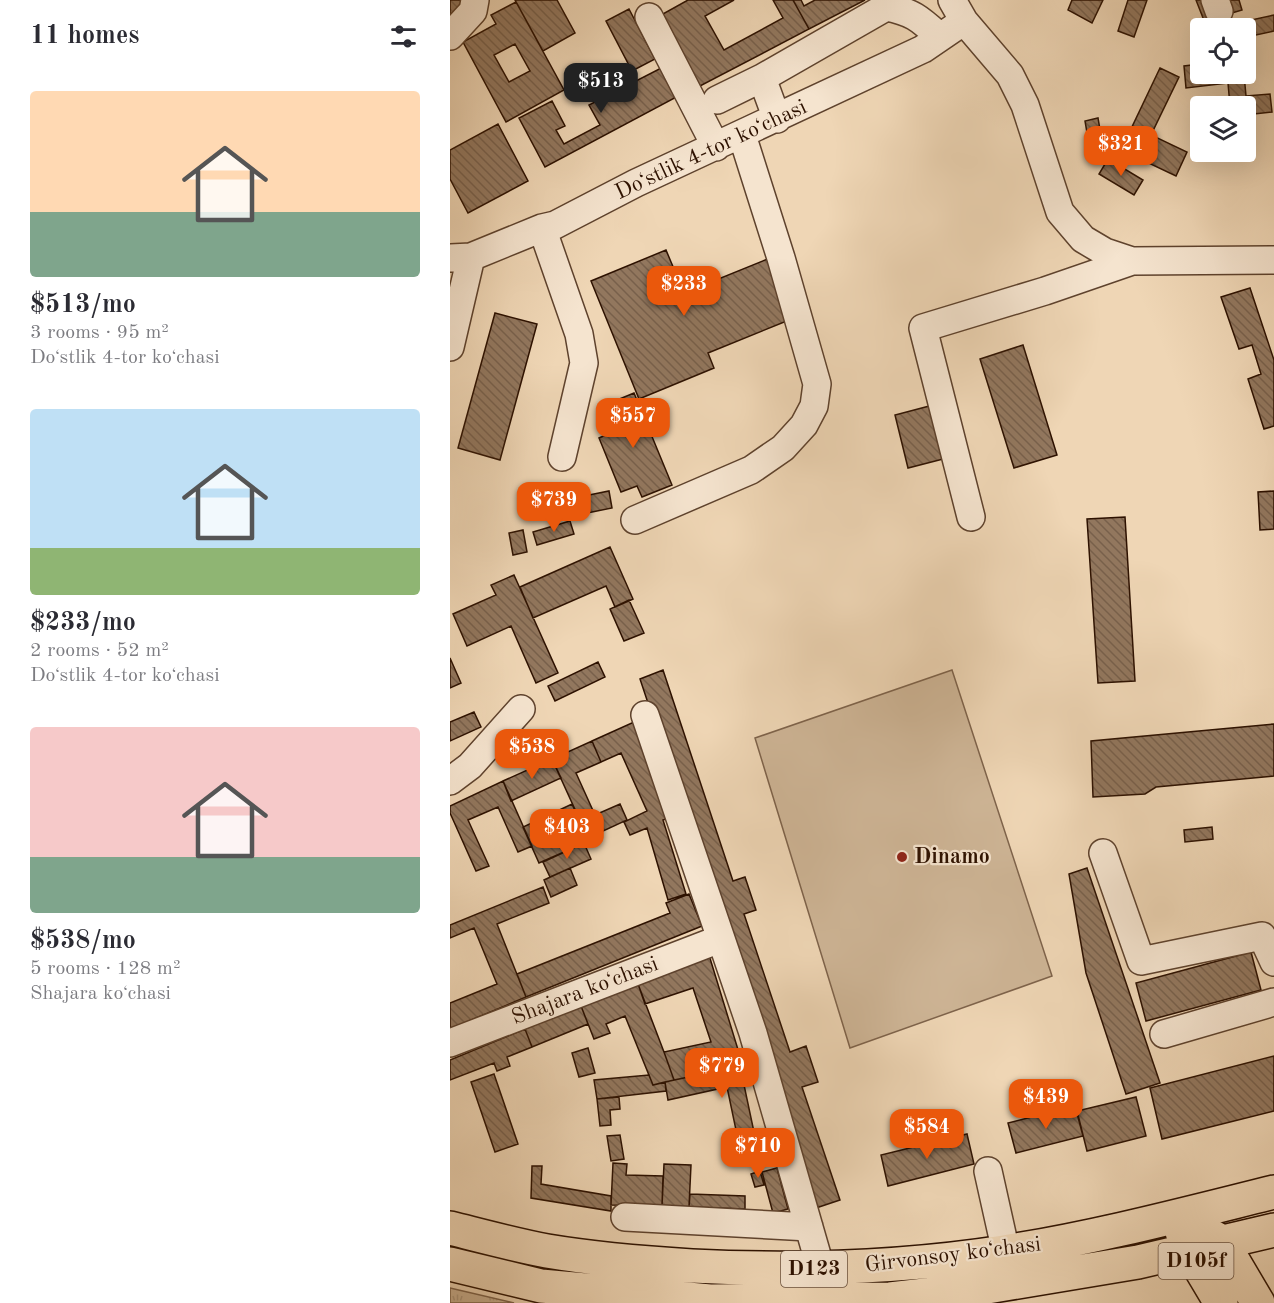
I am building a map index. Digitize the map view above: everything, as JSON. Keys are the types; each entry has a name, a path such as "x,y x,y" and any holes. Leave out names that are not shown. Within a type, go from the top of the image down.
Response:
{"main road":[{"name":"Girvonsoy koʻchasi","path":"450,1228 545,1251 580,1256 739,1268 821,1269 931,1261 1006,1252 1176,1216 1274,1192"},
{"name":"D105f","path":"1176,1216 1222,1242 1258,1303"},
{"name":"D105f","path":"1176,1216 1190,1251 1221,1303"},
{"name":"Girvonsoy koʻchasi","path":"450,1264 541,1286 710,1301 890,1299 1052,1277 1190,1251 1274,1230"},
{"path":"541,1286 545,1251"},
{"path":"574,1290 580,1256"}],"street":[{"path":"450,36 473,10 475,0"},
{"path":"717,100 762,78 886,7 905,11 919,18 940,37"},
{"path":"958,11 1010,75 1024,105 1060,212 1083,239 1105,252 1132,261"},
{"name":"Doʻstlik 4-tor koʻchasi","path":"461,258 555,225 636,183 923,49 940,37 958,11"},
{"path":"649,17 716,147"},
{"path":"762,78 777,119"},
{"path":"635,520 751,470 783,448 804,425 814,406 817,384 781,258 742,135"},
{"path":"542,228 579,334 584,363 562,457"},
{"path":"450,347 461,258"},
{"path":"972,517 923,328 1045,291 1132,261 1274,260"},
{"path":"450,782 470,766 521,709"},
{"path":"645,715 753,1033 821,1269"},
{"path":"1103,853 1141,961 1262,936 1274,963"},
{"name":"Shajara koʻchasi","path":"450,1043 720,939"},
{"path":"1164,1034 1274,1002"},
{"path":"988,1171 1006,1252"},
{"path":"625,1217 809,1227"}],"green space":[{"name":"Dinamo","path":"952,670 1052,976 850,1048 755,738"},
{"path":"450,1288 514,1303 450,1303"}],"building":[{"path":"450,0 467,0 450,19"},
{"path":"515,0 557,0 575,33 543,51"},
{"path":"688,0 734,0 705,16 724,50 783,18 773,0 793,0 809,29 700,86 661,15"},
{"path":"793,0 801,0 804,6 815,0 865,0 809,29"},
{"path":"1072,0 1103,0 1092,23 1068,10"},
{"path":"1128,0 1147,0 1134,37 1118,31"},
{"path":"1196,0 1212,0 1218,18 1203,18"},
{"path":"1221,0 1239,0 1242,10 1225,15"},
{"path":"516,2 564,90 506,122 463,42 496,24 491,15","holes":["515,44 530,71 509,82 494,55"]},
{"path":"629,9 655,59 632,71 606,21"},
{"path":"1274,15 1274,31 1256,35 1256,19"},
{"path":"669,64 684,93 545,167 519,118 552,101 565,126 556,130 564,144 600,125 589,105"},
{"path":"1190,65 1190,84 1220,84 1186,88 1184,66"},
{"path":"1160,68 1179,77 1151,135 1187,152 1176,176 1121,150"},
{"path":"1228,84 1245,84 1246,96 1229,96"},
{"path":"1270,94 1272,112 1256,114 1256,96 1246,96"},
{"path":"1098,118 1104,153 1091,156 1085,121"},
{"path":"498,124 528,181 468,213 450,179 450,150"},
{"path":"1108,159 1143,180 1134,195 1099,174"},
{"path":"666,250 684,293 770,258 794,318 708,353 714,368 639,399 591,281"},
{"path":"1250,288 1274,360 1274,426 1264,429 1248,379 1261,374 1252,345 1239,349 1221,297"},
{"path":"495,313 537,324 500,460 458,448"},
{"path":"1023,345 1057,455 1014,468 980,359"},
{"path":"634,393 672,485 642,497 637,486 621,492 599,438 615,431 605,405"},
{"path":"937,404 951,457 908,468 895,415"},
{"path":"609,491 612,508 577,515 574,498"},
{"path":"1274,491 1274,529 1260,530 1258,492"},
{"path":"1125,517 1135,681 1098,683 1087,519"},
{"path":"570,521 574,534 537,545 533,532"},
{"path":"523,530 527,552 513,555 509,533"},
{"path":"610,547 633,599 615,607 606,586 533,618 520,587"},
{"path":"514,575 558,673 536,683 511,626 467,646 453,614 496,595 491,585"},
{"path":"629,600 644,633 624,641 610,609"},
{"path":"450,658 461,683 450,688"},
{"path":"598,662 605,677 555,701 548,686"},
{"path":"663,670 733,881 745,877 756,910 744,914 790,1052 806,1046 818,1082 802,1087 840,1200 816,1208 640,679"},
{"path":"474,712 481,727 450,741 450,722"},
{"path":"634,722 666,819 663,820 686,894 668,900 647,828 630,835 624,822 647,811 621,753 601,762 592,741"},
{"path":"1274,724 1274,776 1156,787 1145,794 1093,797 1091,741"},
{"path":"592,741 601,762 576,773 595,815 620,804 627,820 588,838 552,759"},
{"path":"552,759 561,778 511,801 503,781"},
{"path":"503,781 532,846 518,852 498,807 468,820 489,866 476,871 450,813 450,806"},
{"path":"572,804 589,841 539,863 523,827"},
{"path":"1212,827 1213,839 1185,842 1184,830"},
{"path":"584,843 591,859 550,877 543,862"},
{"path":"570,868 577,885 551,897 544,880"},
{"path":"1087,868 1160,1083 1126,1094 1086,973 1069,874"},
{"path":"543,887 549,903 497,924 526,997 450,1029 450,1003 497,984 474,928 450,938 450,925"},
{"path":"689,894 702,926 526,997 517,974 670,913 666,903"},
{"path":"1251,952 1261,990 1146,1021 1136,983"},
{"path":"709,955 743,1066 674,1080 664,1052 711,1042 693,988 645,1004 638,984"},
{"path":"638,984 674,1080 653,1085 625,1016 606,1024 610,1033 594,1039 581,1006"},
{"path":"581,1006 588,1024 532,1047 525,1029"},
{"path":"525,1029 532,1047 507,1057 510,1066 497,1071 494,1063 450,1080 450,1060"},
{"path":"588,1048 595,1073 579,1077 572,1053"},
{"path":"1274,1056 1274,1111 1162,1139 1150,1088"},
{"path":"740,1066 758,1151 741,1154 727,1087 668,1100 665,1082"},
{"path":"494,1074 518,1144 495,1152 471,1082"},
{"path":"649,1075 653,1085 665,1082 666,1091 597,1099 594,1080"},
{"path":"619,1097 620,1109 610,1110 611,1125 600,1126 597,1099"},
{"path":"1136,1097 1146,1136 1087,1151 1077,1111"},
{"path":"1075,1106 1083,1136 1016,1153 1008,1123"},
{"path":"967,1134 974,1164 888,1186 881,1155"},
{"path":"620,1135 624,1159 611,1161 607,1136"},
{"path":"613,1163 627,1164 626,1175 663,1176 662,1206 611,1205"},
{"path":"664,1164 691,1165 689,1207 662,1206"},
{"path":"532,1166 542,1166 541,1184 611,1196 611,1211 531,1198"},
{"path":"777,1168 788,1209 773,1213 762,1172"},
{"path":"760,1171 764,1185 755,1187 751,1174"},
{"path":"690,1194 745,1196 745,1209 689,1207"}],"place":[{"name":"Dinamo","path":"902,857"}]}
